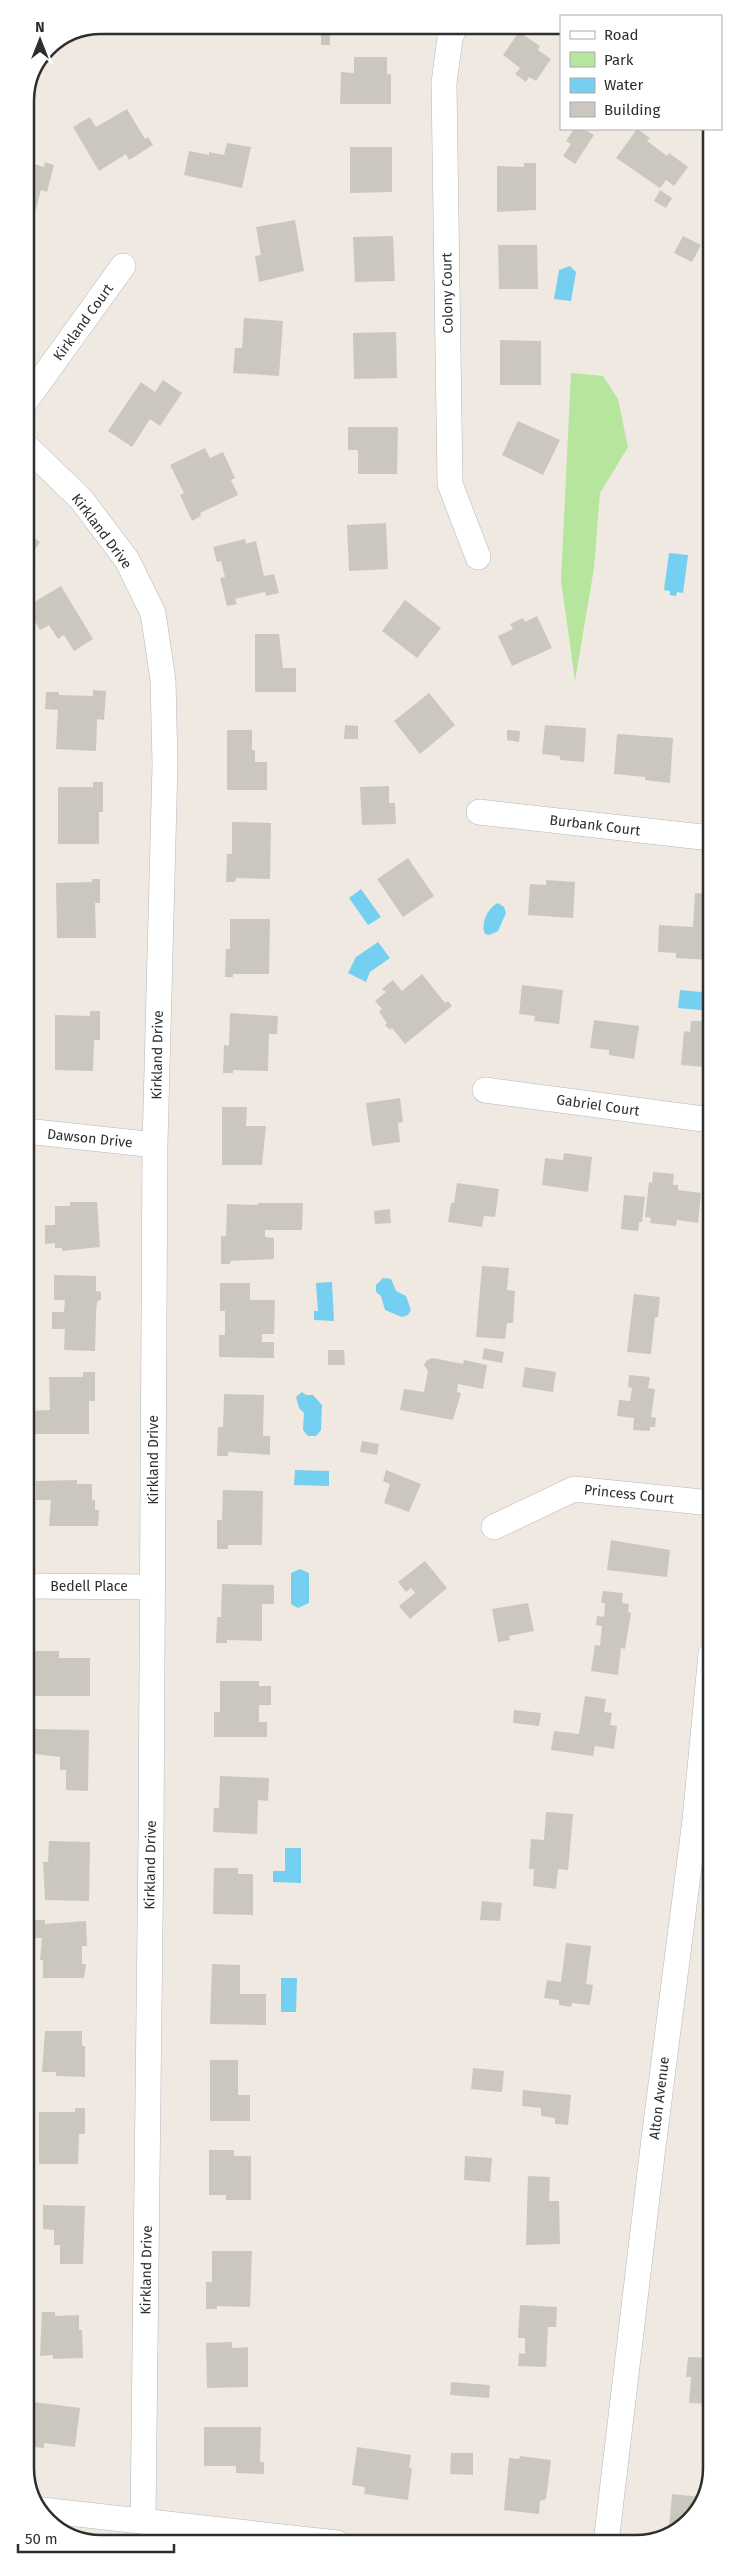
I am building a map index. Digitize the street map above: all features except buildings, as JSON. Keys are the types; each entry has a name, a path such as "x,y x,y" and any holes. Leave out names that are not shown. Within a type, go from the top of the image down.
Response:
{"street":[{"name":"Colony Court","path":"452,34 444,83 450,484 478,557"},
{"name":"Kirkland Court","path":"34,390 123,266"},
{"name":"Kirkland Drive","path":"34,454 81,499 121,552 153,613 163,680 165,764 155,1145 153,1587 143,2520"},
{"name":"Burbank Court","path":"479,812 703,837"},
{"name":"Gabriel Court","path":"485,1090 703,1119"},
{"name":"Dawson Drive","path":"34,1132 155,1145"},
{"name":"Princess Court","path":"494,1527 574,1489 703,1502"},
{"name":"Bedell Place","path":"34,1586 153,1587"},
{"name":"Alton Avenue","path":"607,2535 652,2156 703,1821"},
{"path":"50,2511 270,2535"}],"green space":[{"path":"571,373 603,376 618,399 628,447 600,493 594,568 575,681 561,580"}],"water":[{"path":"570,266 576,272 571,301 554,299 559,270"},
{"path":"669,553 688,555 683,593 677,592 676,596 670,595 670,591 664,590"},
{"path":"361,889 381,917 368,925 349,898"},
{"path":"498,903 504,907 506,913 498,931 489,935 485,934 484,921 486,916 491,908"},
{"path":"378,942 390,958 370,972 366,982 348,973 356,957"},
{"path":"680,990 703,992 703,1010 678,1008"},
{"path":"383,1278 391,1279 396,1291 406,1296 411,1310 408,1315 402,1317 385,1310 381,1296 376,1292 376,1285"},
{"path":"332,1282 334,1321 314,1320 314,1311 318,1311 316,1283"},
{"path":"302,1392 306,1395 313,1395 322,1405 321,1430 316,1436 308,1436 303,1430 304,1413 299,1408 296,1397"},
{"path":"295,1470 329,1471 329,1486 294,1485"},
{"path":"300,1569 309,1573 309,1603 298,1608 291,1604 291,1573"},
{"path":"285,1848 301,1848 301,1883 273,1882 273,1871 285,1871"},
{"path":"281,1978 297,1978 296,2012 281,2012"}]}
